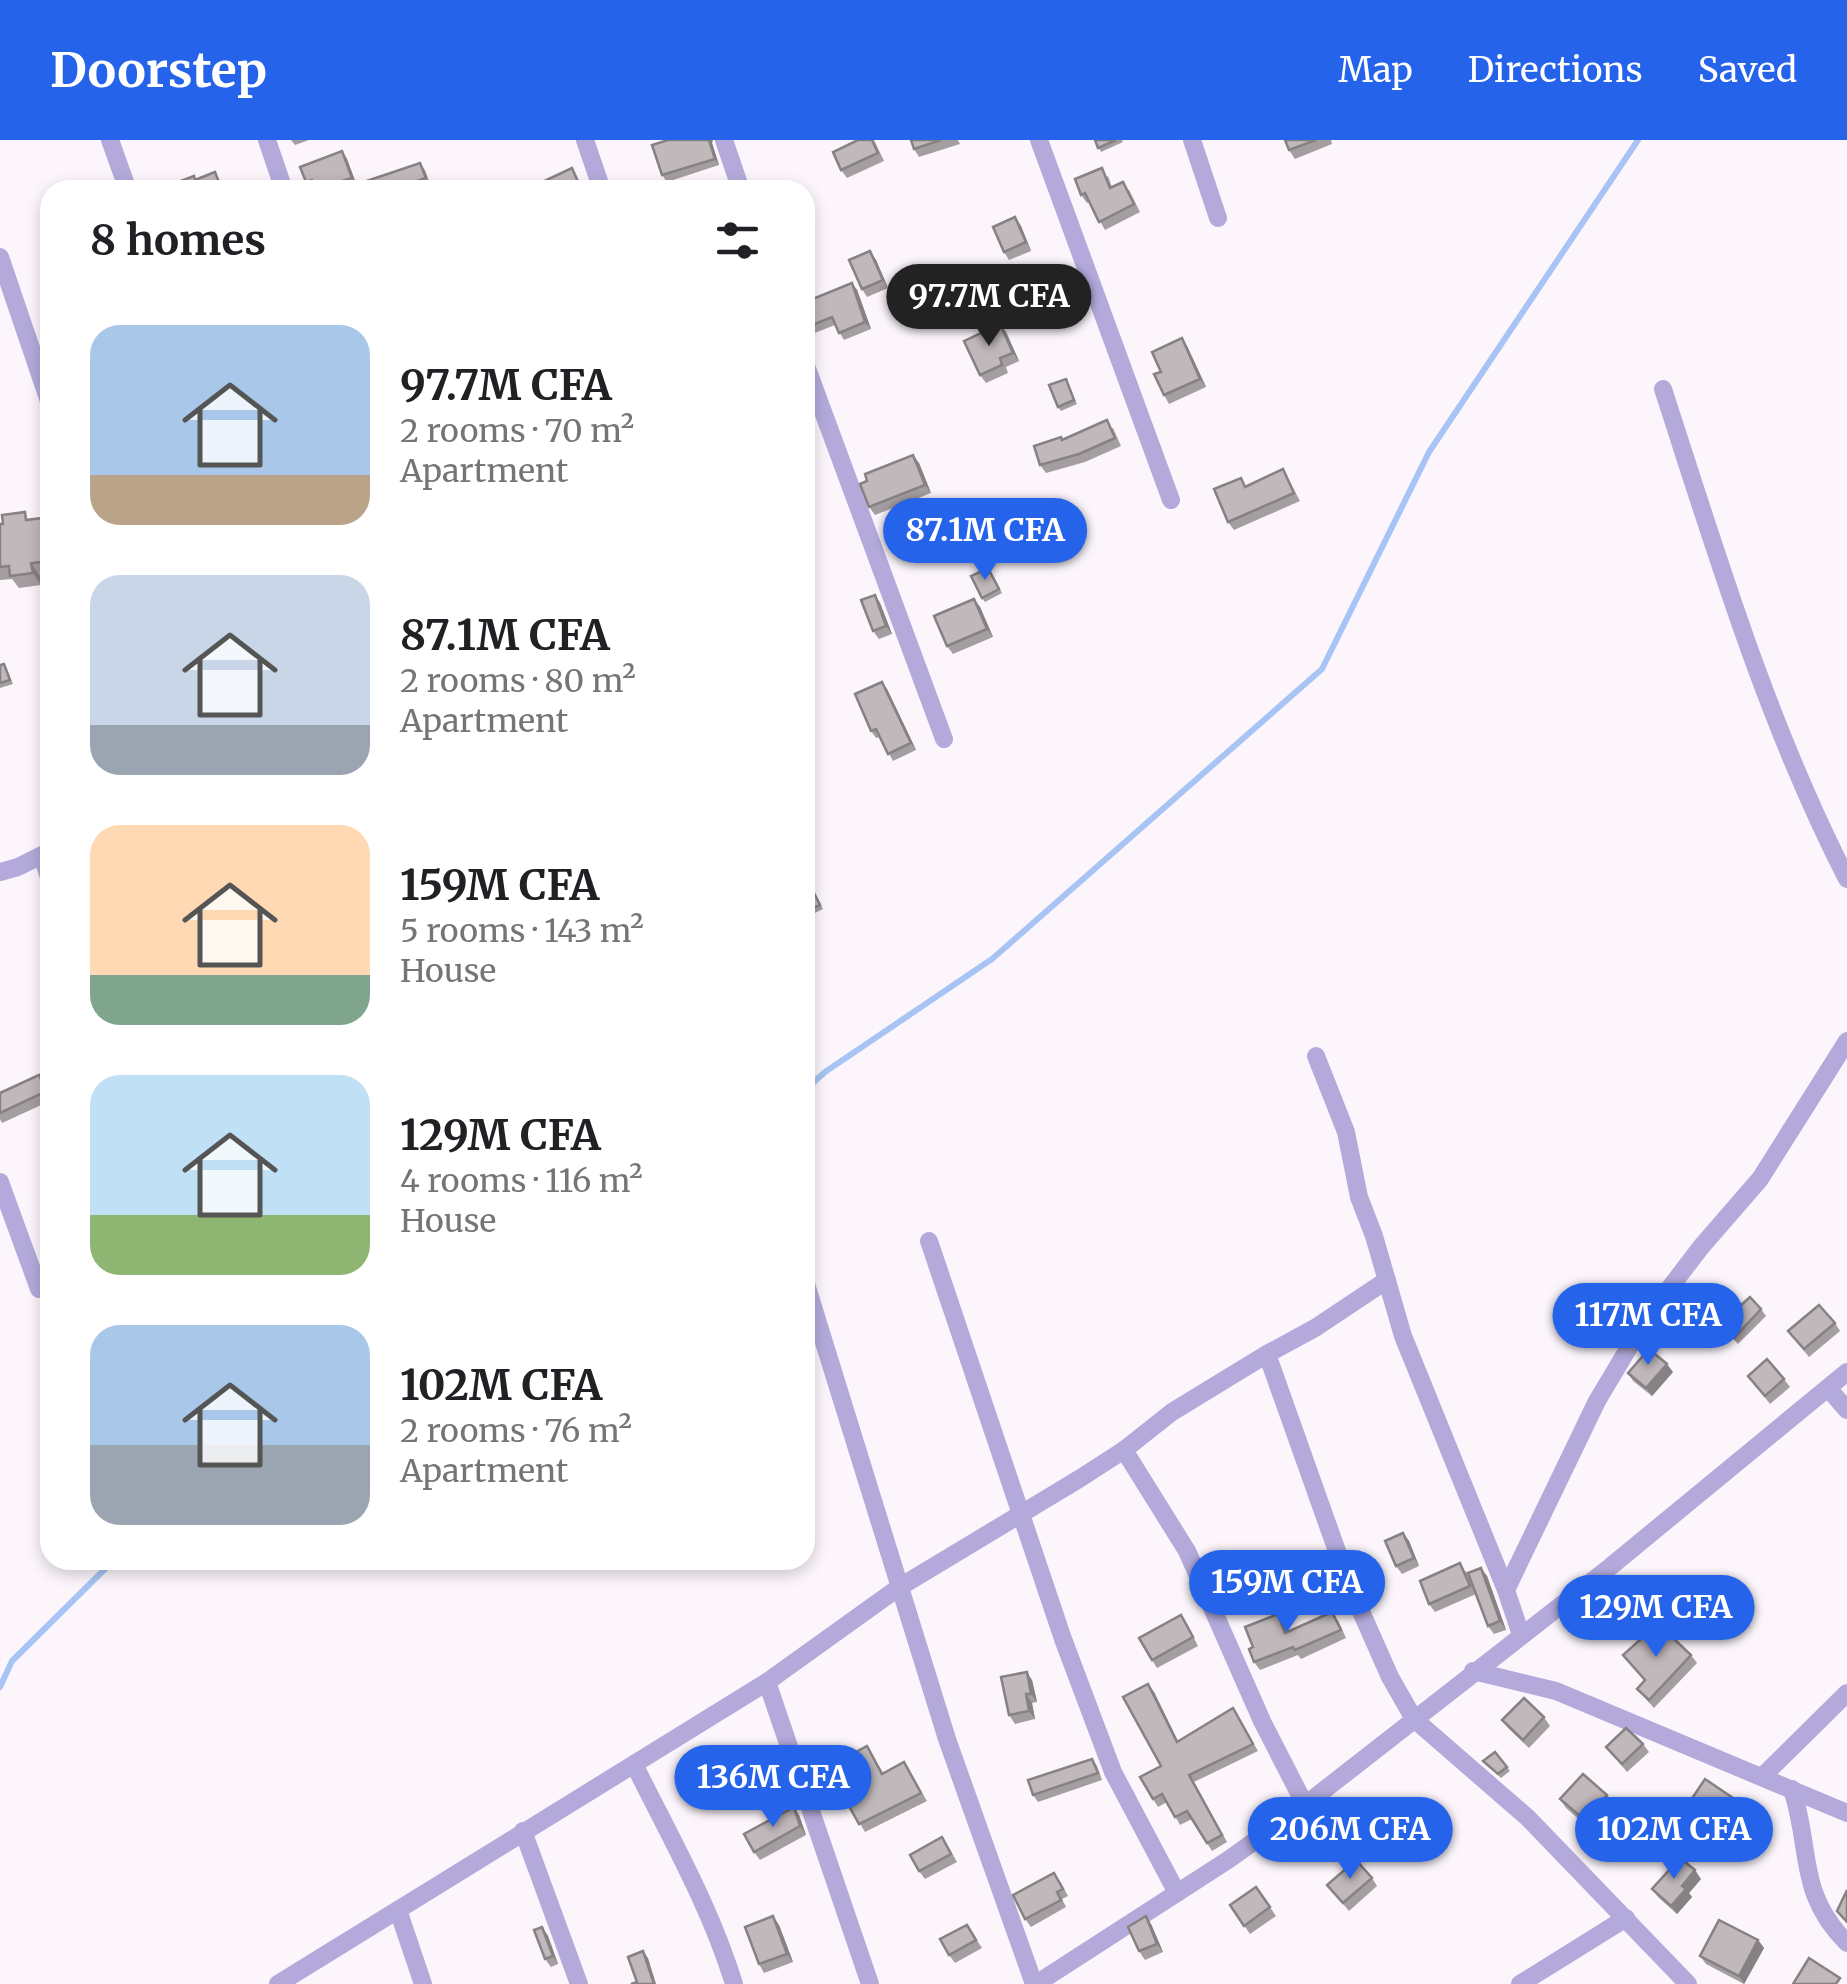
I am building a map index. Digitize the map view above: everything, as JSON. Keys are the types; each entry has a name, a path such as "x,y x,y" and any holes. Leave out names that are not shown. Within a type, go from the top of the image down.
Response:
{"street":[{"path":"110,140 124,180"},
{"path":"266,140 280,180"},
{"path":"585,140 599,180"},
{"path":"724,140 738,180"},
{"path":"1039,140 1171,500"},
{"path":"1192,140 1218,218"},
{"path":"0,257 40,375"},
{"path":"1663,389 1778,729 1847,878"},
{"path":"815,390 944,739"},
{"path":"0,872 40,856"},
{"path":"1506,1590 1598,1401 1646,1319 1760,1179 1847,1040"},
{"path":"1316,1056 1346,1132 1360,1197 1402,1336 1521,1635"},
{"path":"0,1182 38,1289"},
{"path":"929,1241 1063,1639 1113,1772 1178,1892"},
{"path":"281,1983 767,1682 898,1588 1124,1450 1172,1412 1315,1328 1387,1280"},
{"path":"815,1314 976,1827 1035,1984 1305,1805 1624,1556 1847,1372"},
{"path":"1266,1354 1348,1582 1414,1719 1528,1818 1688,1984"},
{"path":"1828,1388 1847,1410"},
{"path":"1124,1450 1187,1551 1262,1720 1305,1805"},
{"path":"1473,1672 1556,1690 1847,1812"},
{"path":"767,1682 870,1984"},
{"path":"1763,1776 1847,1693"},
{"path":"634,1764 703,1896 734,1984"},
{"path":"1792,1790 1816,1902 1847,1943"},
{"path":"524,1831 579,1984"},
{"path":"398,1910 424,1984"},
{"path":"1520,1984 1626,1918"}],"building":[{"path":"668,140 709,140 715,159 662,175 652,145"},
{"path":"858,140 872,140 878,153 841,170 833,152"},
{"path":"911,140 941,140 914,149"},
{"path":"1095,140 1116,140 1098,148"},
{"path":"1285,140 1316,140 1289,150"},
{"path":"342,151 352,178 305,180 300,167"},
{"path":"420,163 426,178 420,180 370,180"},
{"path":"572,168 577,180 546,180"},
{"path":"1102,168 1110,188 1123,182 1134,204 1099,222 1075,179"},
{"path":"215,172 218,180 195,180"},
{"path":"1015,217 1026,242 1004,252 993,227"},
{"path":"870,251 883,280 862,289 849,260"},
{"path":"852,283 865,322 839,333 832,317 815,324 815,298"},
{"path":"1000,324 1013,353 1000,358 1002,365 980,375 964,341"},
{"path":"1182,338 1200,379 1164,395 1154,374 1161,372 1152,352"},
{"path":"1066,379 1074,400 1058,407 1049,385"},
{"path":"1107,420 1115,438 1040,465 1034,446 1061,437 1062,440"},
{"path":"913,455 925,485 869,507 860,484 867,481 865,474"},
{"path":"1283,469 1294,493 1228,522 1214,489 1241,478 1245,487"},
{"path":"25,512 26,520 40,518 40,562 31,563 33,573 10,576 9,566 0,567 2,515"},
{"path":"988,568 999,589 982,598 971,576"},
{"path":"875,595 886,626 873,631 861,600"},
{"path":"974,599 987,629 947,646 934,616"},
{"path":"4,664 10,680 0,683 0,665"},
{"path":"882,682 911,743 888,754 876,729 871,731 855,694"},
{"path":"40,1077 40,1094 0,1113 0,1093"},
{"path":"1750,1297 1761,1309 1734,1338 1715,1320 1733,1302 1739,1307"},
{"path":"1819,1305 1835,1323 1804,1349 1788,1331"},
{"path":"1649,1349 1667,1364 1646,1388 1628,1373"},
{"path":"1767,1359 1784,1379 1765,1396 1748,1376"},
{"path":"1403,1533 1414,1558 1396,1566 1385,1541"},
{"path":"1460,1563 1470,1586 1429,1604 1420,1581"},
{"path":"1481,1568 1500,1621 1488,1626 1468,1573"},
{"path":"1622,1597 1645,1606 1639,1621 1615,1612"},
{"path":"1332,1612 1341,1630 1254,1662 1245,1627 1278,1614 1285,1633"},
{"path":"1181,1615 1193,1637 1152,1660 1139,1638"},
{"path":"1652,1629 1670,1635 1691,1655 1649,1700 1637,1689 1645,1680 1623,1655"},
{"path":"1027,1672 1029,1711 1009,1715 1001,1677"},
{"path":"1148,1684 1177,1742 1233,1708 1253,1744 1189,1775 1222,1835 1207,1843 1187,1811 1175,1817 1162,1794 1153,1799 1140,1777 1161,1766 1123,1697"},
{"path":"1524,1698 1544,1717 1523,1740 1502,1720"},
{"path":"1626,1728 1643,1744 1622,1764 1606,1747"},
{"path":"867,1746 882,1774 904,1762 921,1793 859,1824 840,1790 832,1795 820,1772"},
{"path":"1495,1752 1507,1767 1498,1774 1483,1761"},
{"path":"1092,1759 1098,1773 1033,1795 1028,1780"},
{"path":"1583,1774 1607,1795 1585,1820 1560,1799"},
{"path":"1705,1779 1742,1804 1725,1831 1687,1806"},
{"path":"794,1807 800,1826 754,1852 744,1834"},
{"path":"942,1837 951,1854 919,1871 910,1855"},
{"path":"1680,1858 1695,1870 1682,1886 1686,1889 1671,1906 1652,1889"},
{"path":"1356,1860 1372,1878 1343,1903 1327,1885"},
{"path":"1054,1873 1063,1889 1057,1892 1061,1900 1025,1919 1013,1895"},
{"path":"1256,1887 1270,1907 1244,1926 1230,1905"},
{"path":"1847,1890 1847,1922 1837,1911"},
{"path":"773,1916 787,1954 759,1964 745,1927"},
{"path":"1146,1916 1157,1944 1139,1951 1128,1927"},
{"path":"1719,1920 1758,1940 1739,1976 1700,1956"},
{"path":"967,1925 976,1940 949,1955 940,1939"},
{"path":"542,1927 553,1956 545,1959 534,1930"},
{"path":"643,1951 654,1984 631,1984 637,1982 628,1957"},
{"path":"1809,1958 1840,1978 1836,1984 1793,1984"}],"waterway":[{"path":"815,1081 992,959 1322,669 1429,452 1638,140"},
{"path":"0,1687 12,1661 104,1570"}]}
